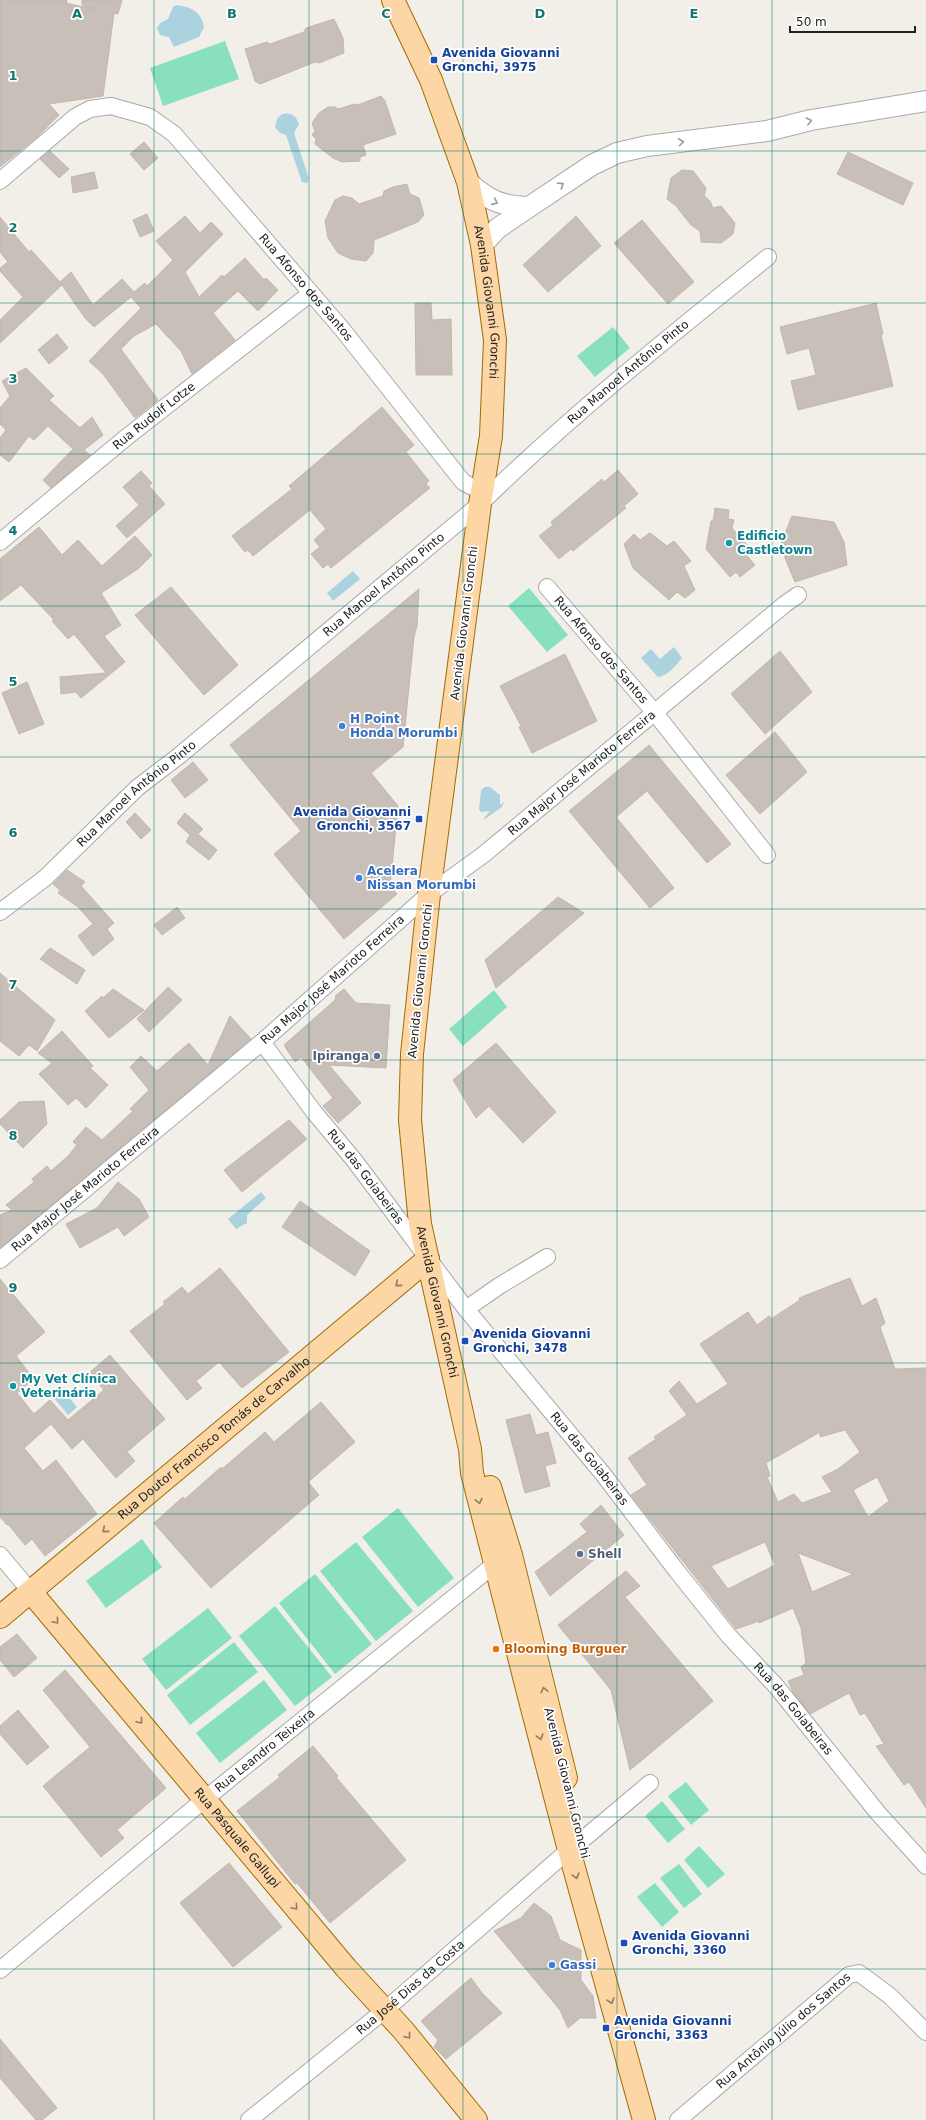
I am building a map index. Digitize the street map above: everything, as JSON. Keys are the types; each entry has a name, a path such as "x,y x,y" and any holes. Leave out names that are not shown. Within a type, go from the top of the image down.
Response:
{"main road":[{"name":"Avenida Giovanni Gronchi","path":"393,0 431,80 468,182 482,245 495,340 490,436 429,894 412,1054 410,1120 420,1224 470,1449 472,1473 495,1564 575,1846 644,2120"},
{"name":"Rua Doutor Francisco Tomás de Carvalho","path":"0,1617 428,1259"},
{"name":"Avenida Giovanni Gronchi","path":"470,1449 484,1466 511,1555 532,1642 575,1846 636,2033 658,2120"},
{"path":"495,1564 500,1559 504,1562 522,1622 532,1642"},
{"name":"Rua Pasquale Gallupi","path":"31,1592 346,1968 385,2010 476,2120"}],"street":[{"path":"482,245 498,228 528,207 592,165 617,153 647,146 767,131 811,120 926,101"},
{"name":"Rua Afonso dos Santos","path":"0,181 75,117 90,109 111,106 150,117 174,134 311,293 463,482 481,498"},
{"path":"468,182 480,193 500,204 528,207"},
{"name":"Rua Manoel Antônio Pinto","path":"0,912 45,878 137,788 192,745 671,335 768,257"},
{"name":"Rua Rudolf Lotze","path":"0,542 123,441 311,293"},
{"name":"Rua Afonso dos Santos","path":"547,587 655,713 767,854"},
{"name":"Rua Major José Marioto Ferreira","path":"0,1260 262,1042 429,894 483,855 785,604 798,595"},
{"name":"Rua das Goiabeiras","path":"262,1042 466,1309 603,1474 676,1570 728,1635 776,1686 878,1813 926,1866"},
{"path":"466,1309 499,1286 547,1257"},
{"name":"Rua Pasquale Gallupi","path":"0,1555 31,1592"},
{"name":"Rua Leandro Teixeira","path":"0,1970 205,1799 495,1564"},
{"name":"Rua José Dias da Costa","path":"249,2120 385,2010 650,1783"},
{"name":"Rua Antônio Júlio dos Santos","path":"678,2120 849,1975 860,1972 890,1996 926,2032"}],"green space":[{"path":"225,41 239,79 163,106 150,68"},
{"path":"613,327 630,348 595,377 577,356"},
{"path":"529,588 568,635 547,652 508,606"},
{"path":"494,990 507,1007 463,1046 449,1029"},
{"path":"398,1508 454,1578 418,1607 362,1537"},
{"path":"142,1539 162,1567 106,1608 86,1581"},
{"path":"356,1542 413,1611 376,1641 320,1571"},
{"path":"315,1574 372,1644 335,1674 279,1603"},
{"path":"275,1606 332,1677 295,1706 239,1636"},
{"path":"208,1608 232,1638 166,1690 142,1659"},
{"path":"234,1642 258,1672 190,1725 167,1695"},
{"path":"264,1680 287,1710 220,1763 196,1733"},
{"path":"686,1782 709,1810 691,1825 668,1796"},
{"path":"662,1801 685,1829 668,1843 645,1816"},
{"path":"699,1846 725,1874 708,1888 684,1860"},
{"path":"679,1864 702,1894 684,1908 660,1878"},
{"path":"655,1883 679,1912 662,1927 637,1897"}],"water":[{"path":"176,5 191,9 198,14 204,27 199,37 174,47 169,37 160,35 157,28 160,23 168,19 173,7"},
{"path":"288,113 293,115 299,124 294,133 309,179 307,183 302,182 286,135 280,133 275,127 277,119 282,114"},
{"path":"353,571 360,579 333,601 327,593"},
{"path":"674,647 682,658 672,670 662,676 658,677 641,658 651,649 660,659"},
{"path":"485,787 490,787 500,795 500,805 504,802 502,807 485,819 484,818 490,811 481,812 479,809 481,790"},
{"path":"261,1192 266,1198 247,1215 247,1223 236,1229 228,1219"},
{"path":"62,1389 77,1407 68,1415 53,1397"}],"building":[{"path":"0,0 67,0 66,3 93,9 82,5 82,0 122,0 118,14 114,13 103,96 49,104 59,115 37,137 0,167"},
{"path":"334,19 343,38 344,53 319,63 315,62 260,84 255,81 245,49 267,42 270,44 304,32 306,28"},
{"path":"381,96 385,101 396,134 363,145 366,155 360,157 360,161 342,162 333,158 315,144 316,139 312,135 315,131 312,123 319,113 328,107 335,107 338,109 354,104 358,105"},
{"path":"144,142 158,158 144,170 130,154"},
{"path":"50,151 69,169 59,178 40,159"},
{"path":"848,152 913,183 903,205 837,174"},
{"path":"682,170 693,171 706,188 704,196 710,201 713,208 721,206 735,223 733,234 721,243 701,242 700,231 691,225 676,206 667,199 671,178"},
{"path":"94,172 98,188 73,193 71,177"},
{"path":"407,184 410,194 419,198 424,215 418,222 374,240 373,253 366,261 351,259 338,253 328,238 325,221 335,200 343,196 352,198 359,204 383,196 384,191 393,187"},
{"path":"147,214 154,231 140,237 133,220"},
{"path":"185,216 200,233 211,222 223,234 185,272 199,297 222,275 224,277 245,258 264,280 266,278 278,290 258,311 238,291 213,313 235,340 192,374 181,351 156,324 134,336 121,349 158,400 135,418 103,374 89,361 141,308 131,297 94,327 85,318 62,285 0,343 0,320 23,297 0,271 0,268 8,262 0,252 0,217 29,252 31,250 60,282 71,272 93,305 122,279 134,292 145,283 147,286 173,260 156,241"},
{"path":"576,216 601,246 548,292 523,265"},
{"path":"642,220 694,282 668,304 614,243"},
{"path":"415,303 431,303 432,320 451,319 452,375 416,375"},
{"path":"876,303 883,334 881,335 893,386 798,410 791,381 816,375 809,348 787,354 780,327"},
{"path":"57,334 68,348 49,364 38,350"},
{"path":"26,368 54,396 49,400 80,428 92,417 103,435 84,450 90,455 51,488 43,480 73,449 48,426 34,440 29,436 9,462 0,455 0,438 6,430 0,424 0,408 10,396 2,381"},
{"path":"382,407 414,445 406,452 429,481 426,484 430,488 331,568 328,564 323,568 311,554 320,547 314,540 326,529 310,510 253,556 248,550 245,552 232,536 292,489 289,486"},
{"path":"618,470 638,494 624,506 626,508 573,551 571,549 559,559 539,536 553,525 551,522 602,479 604,482"},
{"path":"141,471 152,483 149,486 165,504 127,538 116,526 139,505 123,487"},
{"name":"Edificio Castletown","path":"715,508 729,510 728,519 734,520 732,528 748,546 743,551 755,565 740,577 736,572 730,577 706,549"},
{"path":"792,516 834,522 844,542 847,565 795,582 780,546"},
{"path":"39,527 62,555 78,540 102,566 135,536 152,555 138,569 101,593 121,625 104,636 125,662 81,698 76,692 61,694 60,677 106,673 74,634 68,639 52,621 54,620 21,585 0,601 0,559"},
{"path":"650,533 667,546 674,541 691,561 684,566 695,590 685,598 677,592 669,600 633,568 624,544 634,534 640,540"},
{"path":"171,587 238,665 204,695 135,615"},
{"path":"419,589 417,626 414,637 403,747 371,773 398,806 390,886 397,894 344,939 274,854 301,831 230,745"},
{"path":"780,651 812,692 765,734 731,694"},
{"path":"565,654 597,721 532,753 519,727 521,726 500,686"},
{"path":"27,682 44,724 19,734 2,693"},
{"path":"775,732 807,772 760,814 726,775"},
{"path":"649,745 731,844 707,863 647,791 616,817 674,888 650,908 569,811"},
{"path":"193,762 208,780 185,798 171,780"},
{"path":"135,813 151,830 141,839 126,822"},
{"path":"185,813 203,829 198,834 217,850 209,860 186,842 190,835 177,823"},
{"path":"67,870 85,882 81,886 114,923 107,929 114,939 93,956 78,936 93,924 78,907 58,893 60,890 53,884"},
{"path":"558,897 584,913 496,988 485,960"},
{"path":"177,907 185,918 162,935 154,925"},
{"path":"50,948 85,970 77,984 40,959"},
{"path":"0,973 55,1020 37,1051 29,1045 19,1056 0,1041"},
{"path":"168,987 182,1000 149,1032 137,1019"},
{"path":"113,989 144,1010 109,1038 85,1011 102,996 103,998"},
{"path":"344,989 356,1003 390,1005 386,1068 329,1065 361,1103 338,1123 323,1106 333,1098 301,1057 295,1062 284,1045 335,1000 336,995"},
{"path":"230,1016 251,1039 0,1248 0,1215 12,1210 6,1205 34,1182 32,1179 47,1166 51,1171 68,1156 77,1145 73,1142 86,1127 102,1140 133,1111 130,1109 149,1090 130,1067 141,1056 157,1071 189,1043 208,1065"},
{"path":"62,1031 93,1066 90,1068 108,1085 86,1108 76,1098 68,1105 39,1074 52,1063 38,1053"},
{"path":"496,1043 556,1112 523,1143 489,1106 476,1118 453,1080"},
{"path":"44,1101 47,1124 23,1148 0,1124 0,1120 19,1102"},
{"path":"289,1120 307,1139 242,1192 224,1170"},
{"path":"118,1182 139,1199 149,1217 124,1236 118,1227 80,1248 66,1224 97,1208"},
{"path":"300,1201 370,1251 355,1276 282,1227"},
{"path":"220,1268 289,1352 242,1388 219,1362 196,1381 202,1388 187,1400 130,1331 165,1304 163,1302 182,1287 188,1294"},
{"path":"850,1278 862,1306 876,1298 885,1323 880,1327 895,1369 926,1368 926,1808 909,1782 904,1785 876,1746 884,1744 865,1713 860,1715 849,1693 810,1714 793,1692 788,1681 804,1675 801,1667 806,1663 801,1628 793,1608 759,1623 759,1621 736,1629 631,1495 647,1485 628,1458 656,1439 654,1437 687,1415 669,1391 679,1381 697,1404 728,1384 700,1344 748,1312 757,1325 769,1316 771,1319 800,1300 799,1298","holes":["845,1430 860,1452 838,1469 822,1477 832,1492 802,1503 794,1494 778,1502 767,1477 770,1476 766,1463 820,1432 820,1437","877,1477 889,1501 868,1517 853,1490","765,1542 775,1565 728,1589 711,1566","798,1553 853,1574 812,1592"]},
{"path":"0,1279 45,1332 16,1356 34,1379 17,1393 34,1414 50,1400 68,1420 104,1390 89,1373 110,1355 165,1419 127,1452 135,1461 116,1478 83,1439 72,1449 51,1424 24,1448 43,1471 56,1460 97,1514 45,1556 32,1539 25,1545 8,1524 7,1525 0,1517"},
{"path":"321,1402 355,1442 308,1482 319,1495 211,1588 154,1523 183,1497 185,1499 221,1467 222,1469 265,1432 274,1442"},
{"path":"530,1414 536,1435 548,1432 556,1463 545,1466 550,1486 525,1493 506,1420"},
{"name":"Shell","path":"601,1505 624,1535 550,1596 535,1572 587,1532 580,1524"},
{"path":"626,1571 640,1586 625,1597 713,1701 630,1770 611,1690 558,1625"},
{"path":"17,1634 37,1658 14,1677 0,1660 0,1647"},
{"path":"65,1670 166,1788 117,1830 124,1838 101,1857 43,1786 90,1747 43,1690"},
{"path":"18,1710 49,1747 27,1765 0,1734 0,1726"},
{"path":"313,1746 338,1776 336,1777 406,1860 330,1923 297,1883 295,1884 237,1811 280,1777 278,1775"},
{"path":"229,1863 282,1927 233,1967 180,1903"},
{"name":"Gassi","path":"534,1903 551,1916 560,1940 581,1950 581,1980 593,1996 596,2018 580,2018 568,2028 560,2010 494,1931 521,1918"},
{"path":"471,1978 482,1993 502,2013 446,2059 434,2047 438,2040 421,2021"},
{"path":"0,2039 57,2108 42,2120 36,2120 0,2078"}],"place":[{"name":"Avenida Giovanni Gronchi, 3975","path":"434,60"},
{"name":"Edificio Castletown","path":"729,543"},
{"name":"H Point Honda Morumbi","path":"342,726"},
{"name":"Avenida Giovanni Gronchi, 3567","path":"419,819"},
{"name":"Acelera Nissan Morumbi","path":"359,878"},
{"name":"Ipiranga","path":"377,1056"},
{"name":"Avenida Giovanni Gronchi, 3478","path":"465,1341"},
{"name":"My Vet Clínica Veterinária","path":"13,1386"},
{"name":"Shell","path":"580,1554"},
{"name":"Blooming Burguer","path":"496,1649"},
{"name":"Avenida Giovanni Gronchi, 3360","path":"624,1943"},
{"name":"Gassi","path":"552,1965"},
{"name":"Avenida Giovanni Gronchi, 3363","path":"606,2028"}]}
